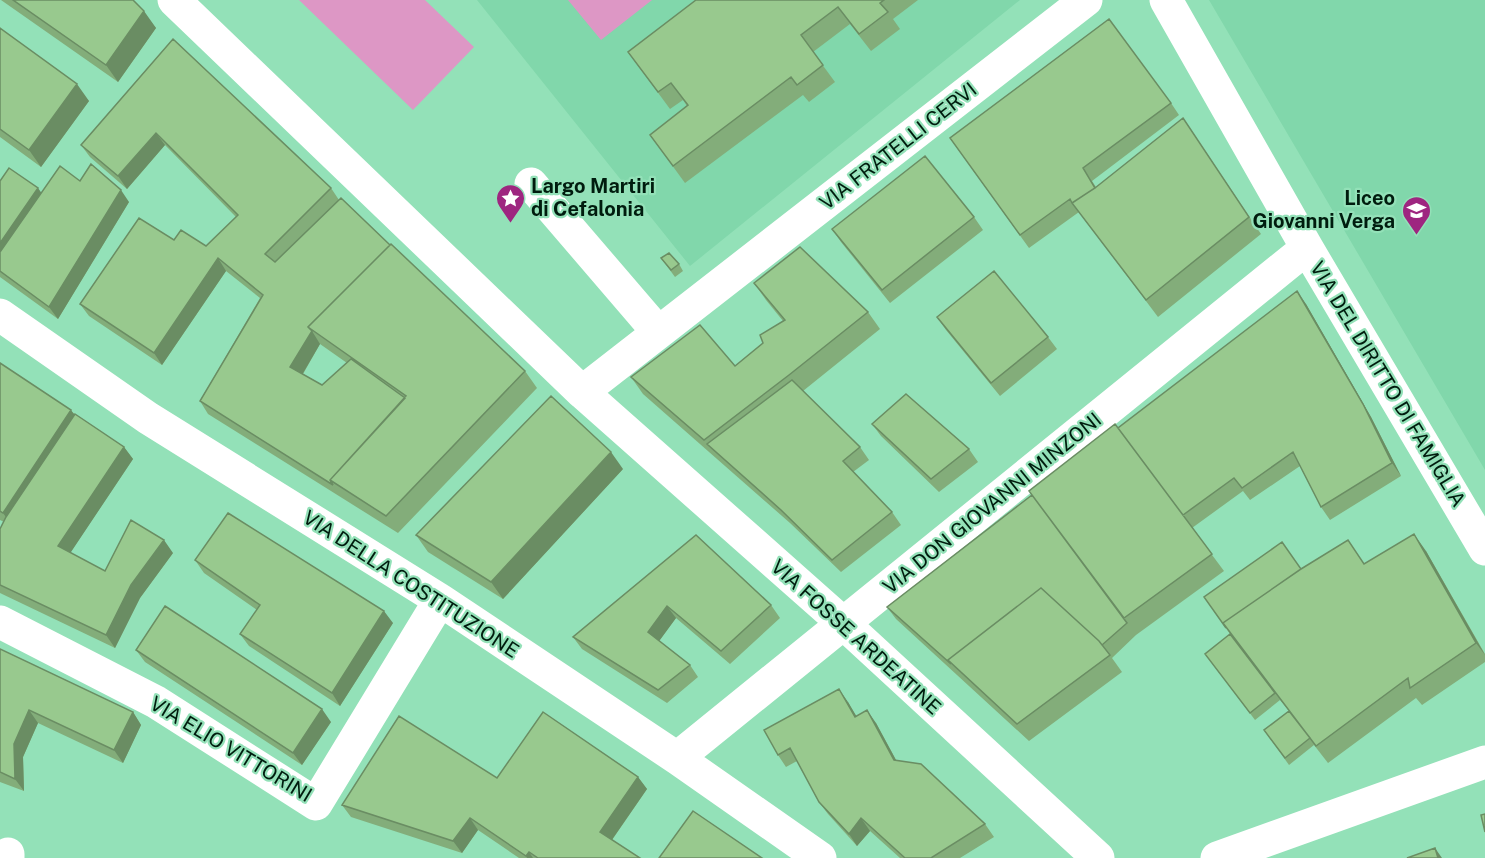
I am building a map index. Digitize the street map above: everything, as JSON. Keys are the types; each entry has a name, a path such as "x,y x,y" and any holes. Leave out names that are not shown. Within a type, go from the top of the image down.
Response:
{"street":[{"name":"VIA FOSSE ARDEATINE","path":"174,0 582,392 844,624 1095,857"},
{"name":"VIA FRATELLI CERVI","path":"582,392 1086,0"},
{"name":"VIA DEL DIRITTO DI FAMIGLIA","path":"1166,0 1307,248 1485,549"},
{"path":"531,184 658,332"},
{"name":"VIA DON GIOVANNI MINZONI","path":"677,758 1307,248"},
{"name":"VIA DELLA COSTITUZIONE","path":"0,315 148,418 440,600 677,758 820,858"},
{"name":"VIA ELIO VITTORINI","path":"0,622 156,702 316,804 440,600"},
{"path":"1217,858 1485,762"}],"shaded area":[{"path":"299,0 425,0 474,47 413,110"},
{"path":"477,0 1020,0 690,266"},
{"path":"568,0 652,0 601,40"},
{"name":"Liceo Giovanni Verga","path":"1209,0 1485,0 1485,470"}],"building":[{"path":"13,0 133,0 144,11 106,65"},
{"path":"696,0 884,0 880,3 888,12 859,34 838,7 801,35 823,65 797,85 791,77 673,166 650,135 688,105 671,83 658,92 628,52"},
{"path":"1109,19 1171,103 1083,168 1095,188 1072,203 1070,199 1020,235 950,138"},
{"path":"0,28 77,84 29,150 0,129"},
{"path":"173,39 331,188 265,254 275,262 341,198 390,245 308,327 312,331 290,367 322,385 351,359 405,398 330,480 333,485 200,401 263,295 218,258 154,353 80,304 139,218 174,240 181,230 206,246 238,215 156,133 118,176 81,145"},
{"path":"1183,118 1249,217 1146,300 1072,203 1095,188"},
{"path":"925,156 974,217 882,290 832,229"},
{"path":"91,164 121,190 49,307 0,271 0,252 60,166 80,181"},
{"path":"9,168 38,188 0,243 0,181"},
{"path":"391,244 525,371 386,516 330,480 406,396 308,327"},
{"path":"800,247 868,312 704,440 631,377 700,325 735,366 763,343 760,335 785,320 754,283"},
{"path":"669,253 679,264 671,270 661,258"},
{"path":"994,271 1048,337 991,383 937,317"},
{"path":"1297,291 1363,404 1392,463 1321,507 1293,452 1242,488 1234,478 1183,515 1118,428"},
{"path":"0,363 71,410 3,513 0,511"},
{"path":"792,380 860,447 843,461 892,512 832,560 781,510 707,444"},
{"path":"906,394 969,449 931,479 872,424"},
{"path":"551,396 611,452 491,582 416,535"},
{"path":"75,414 124,447 58,546 105,571 131,520 164,540 131,585 106,635 0,585 0,529"},
{"path":"1115,424 1212,554 1124,618 1029,491"},
{"path":"1032,495 1127,623 1102,645 1041,588 948,660 951,664 887,607"},
{"path":"228,513 384,611 332,693 240,634 260,605 195,560"},
{"path":"1414,534 1476,643 1410,688 1408,678 1316,746 1223,623 1301,569 1348,540 1364,564"},
{"path":"696,535 771,605 721,651 667,606 648,632 690,665 658,690 573,637"},
{"path":"1282,542 1301,569 1223,623 1226,628 1204,597"},
{"path":"1041,588 1099,641 1110,655 1017,724 948,660"},
{"path":"165,606 322,709 293,753 136,650"},
{"path":"1230,634 1275,693 1250,713 1205,654"},
{"path":"0,649 133,712 114,750 29,710 14,744 15,779 0,772"},
{"path":"839,689 855,717 867,710 894,760 921,764 985,824 931,858 905,858 861,818 849,834 819,802 790,748 778,755 764,730"},
{"path":"1289,711 1310,738 1285,758 1264,730"},
{"path":"543,712 638,777 600,832 640,858 538,858 529,852 526,856 470,818 453,841 342,805 399,716 497,778"},
{"path":"693,811 762,858 659,858"},
{"path":"1485,814 1485,832 1481,815"},
{"path":"1435,848 1438,858 1407,858"}],"place":[{"name":"Largo Martiri di Cefalonia","path":"510,224"},
{"name":"Liceo Giovanni Verga","path":"1416,236"}]}
